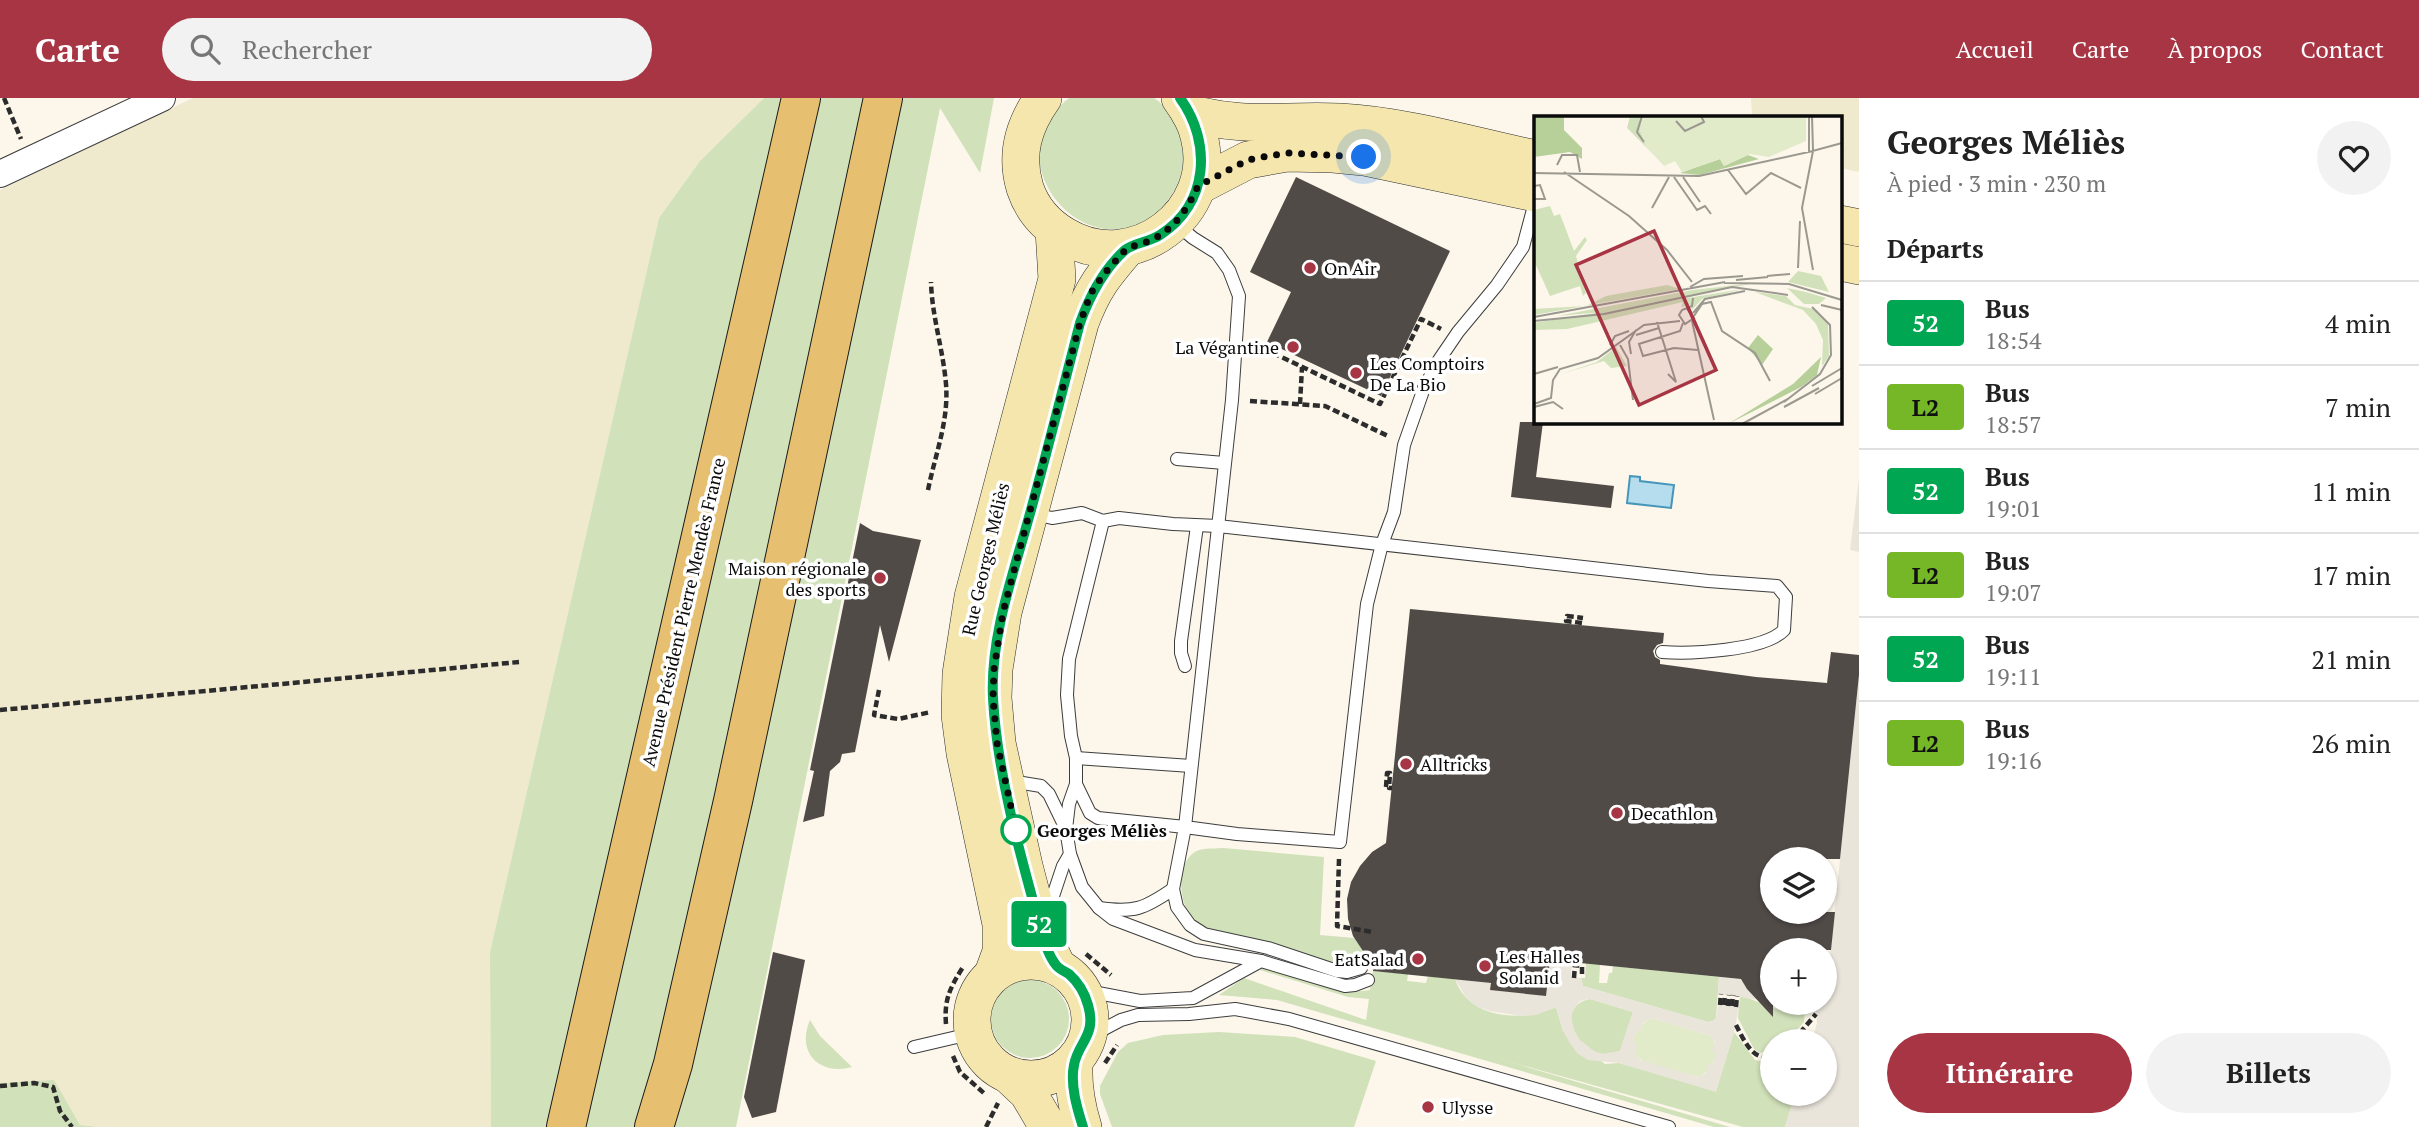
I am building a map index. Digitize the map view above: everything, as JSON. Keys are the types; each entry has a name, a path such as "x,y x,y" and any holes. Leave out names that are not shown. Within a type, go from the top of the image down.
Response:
{"main road":[{"name":"Avenue Président Pierre Mendès France","path":"566,1127 801,98"},
{"path":"654,1127 673,1064 733,801 883,98"}],"street":[{"path":"0,174 162,98"},
{"path":"1035,103 1023,134 1020,155 1021,176 1028,196 1039,214 1054,230 1076,243 1101,249 1127,248 1161,235 1188,206 1198,186 1202,161 1200,136 1185,105"},
{"path":"1185,105 1213,120 1247,124 1315,121 1368,125 1534,159"},
{"path":"1198,186 1248,160 1299,153 1364,157 1534,193"},
{"name":"Rue Georges Méliès","path":"993,974 1002,952 1001,924 965,753 960,715 961,674 973,597 1057,279 1054,230"},
{"name":"Rue Georges Méliès","path":"1060,964 1024,866 997,743 993,698 994,669 1003,612 1083,313 1091,293 1127,248"},
{"path":"1842,262 1859,266"},
{"path":"1005,1090 976,1043 971,1018 978,993 993,974 1013,963 1035,961 1060,964 1088,1005 1096,1053 1075,1093 1083,1127"},
{"path":"1005,1090 1052,1076 1096,1053"},
{"path":"1005,1090 1028,1093 1048,1127"}],"lane":[{"path":"1076,784 1090,813 1098,818 1237,834 1340,842 1367,604 1382,544 1394,512 1404,445 1424,388 1456,336 1523,247 1534,206"},
{"path":"1103,521 1069,659 1067,695 1076,758 1076,784 1069,804 1066,829 1070,854 1082,887 1099,908 1113,919 1195,950 1261,961 1345,986 1355,985 1365,974 1338,971 1268,948 1204,934 1190,925 1177,907 1173,889 1185,827 1232,400 1238,296 1229,270 1217,253 1175,223"},
{"path":"1177,459 1224,463"},
{"path":"1030,513 1052,518 1082,513 1103,521 1119,518 1218,526 1707,581 1777,586 1786,597 1784,631 1779,636 1754,645 1715,651 1662,652"},
{"path":"1185,666 1181,641 1197,526"},
{"path":"1076,758 1191,766"},
{"path":"1005,778 1018,784 1041,786 1049,794 1066,829"},
{"path":"1070,854 1052,894 1060,964 1140,1001 1193,998 1261,961"},
{"path":"1099,908 1134,911 1173,889"},
{"path":"1096,1053 1121,1020 1138,1015 1189,1014 1235,1009 1301,1022 1669,1127"},
{"path":"914,1047 974,1033"}],"path":[{"path":"4,98 22,141"},
{"path":"928,490 939,449 946,404 946,382 932,305 931,282"},
{"path":"1253,355 1254,344 1380,404 1421,319 1438,327"},
{"path":"1300,404 1302,367"},
{"path":"1250,401 1251,390"},
{"path":"1232,400 1325,406 1389,437"},
{"path":"0,710 519,662"},
{"path":"879,690 874,715 898,719 938,711"},
{"path":"1340,842 1337,926 1373,932"},
{"path":"1574,978 1575,965 1583,966 1582,976"},
{"path":"1729,995 1728,1006 1729,995"},
{"path":"1803,1029 1815,1015"},
{"path":"1736,1025 1756,1056 1760,1057"},
{"path":"0,1086 34,1083 53,1087 60,1111 72,1127"},
{"path":"986,1127 1005,1090"}],"shaded area":[{"path":"193,98 764,98 700,161 659,218 490,952 491,1127 99,1127 80,1125 54,1081 0,1083 0,190"},
{"path":"1751,98 1859,98 1859,172 1842,168 1842,116 1752,116"},
{"path":"1859,478 1859,552 1850,550"},
{"path":"1859,675 1859,1127 1785,1127 1791,1106 1837,1106 1837,1029 1815,1029 1816,1015 1837,1015 1837,938 1832,938 1833,924 1837,924 1837,888"},
{"path":"1543,959 1572,962 1571,977 1581,978 1583,986 1708,1022 1716,1018 1718,1005 1739,1007 1716,1092 1619,1063 1588,1060 1578,1054 1571,1045 1563,1031 1556,1007 1536,1015 1523,1016 1489,1011 1474,1005 1455,979 1539,989","holes":["1590,999 1633,1012 1620,1051 1601,1054 1579,1039 1571,1016 1580,1001","1652,1018 1711,1036 1715,1042 1712,1051 1716,1053 1713,1064 1709,1063 1706,1073 1698,1077 1640,1060 1635,1052 1637,1044 1633,1042 1636,1031 1640,1032 1643,1023"]},
{"path":"1719,977 1741,979 1760,993 1760,1000 1718,994"}],"green space":[{"path":"764,98 785,98 550,1127 491,1127 490,952 659,218 700,161"},
{"path":"816,98 867,98 697,912 638,1127 578,1127"},
{"path":"899,98 994,98 980,173 940,108 736,1127 668,1127"},
{"path":"1069,98 1154,98 1167,110 1179,133 1183,166 1174,191 1162,207 1135,225 1107,229 1081,221 1059,204 1044,180 1039,153 1047,125"},
{"path":"1223,848 1324,857 1320,935 1354,938 1368,956 1353,964 1332,964 1197,923 1191,917 1183,899 1183,869 1195,852"},
{"path":"1586,963 1600,964 1599,983 1607,983 1613,966 1719,977 1716,1018 1708,1022 1583,986 1581,978 1585,978"},
{"path":"1263,968 1276,971 1329,988 1356,991 1370,990 1373,971 1408,974 1407,981 1426,983 1428,976 1455,979 1462,993 1472,1003 1498,1014 1528,1015 1556,1007 1563,1031 1605,1064 1619,1063 1716,1091 1734,1032 1755,1060 1760,1061 1760,1106 1791,1106 1785,1127 1743,1127 1496,1058 1730,1127 1714,1127 1277,1000 1219,995 1244,978 1366,1020 1369,999 1348,997 1260,970"},
{"path":"1030,980 1045,983 1062,997 1069,1019 1066,1034 1052,1051 1030,1058 1015,1055 998,1041 991,1019 994,1004 1008,987"},
{"path":"1740,996 1760,1003 1760,1015 1805,1015 1804,1022 1798,1029 1760,1029 1760,1053 1754,1049 1738,1018"},
{"path":"1590,999 1633,1012 1620,1051 1603,1054 1593,1051 1578,1037 1571,1019 1573,1010 1579,1003"},
{"path":"1652,1018 1711,1036 1716,1053 1709,1069 1699,1077 1658,1067 1640,1059 1633,1044 1635,1034 1640,1026"},
{"path":"810,1020 820,1036 852,1067 830,1068 813,1059 806,1042"},
{"path":"1219,1032 1295,1037 1376,1061 1354,1127 1112,1127 1100,1094 1100,1086 1118,1052 1128,1043 1163,1035"},
{"path":"54,1080 80,1125 99,1127 0,1127 0,1083"}],"water":[{"path":"1630,476 1640,477 1640,481 1674,485 1671,508 1627,503"}],"building":[{"path":"1296,177 1450,251 1381,396 1267,342 1291,292 1250,272"},
{"path":"1520,422 1543,424 1536,477 1614,486 1611,508 1511,497"},
{"path":"860,523 873,531 921,540 889,662 880,625 855,752 842,754 840,762 830,771 824,816 803,822 814,771 810,770"},
{"name":"Decathlon","path":"1410,609 1664,633 1663,643 1657,645 1653,651 1660,664 1756,677 1827,683 1831,652 1859,655 1840,859 1837,859 1837,847 1760,847 1760,924 1834,924 1832,938 1760,938 1760,1003 1741,979 1550,960 1546,996 1490,990 1491,983 1373,971 1373,961 1353,936 1348,919 1347,899 1351,882 1360,866 1372,852 1386,843"},
{"path":"773,952 805,960 776,1112 752,1118 744,1097"}],"bus line":[{"name":"52","path":"1083,1127 1073,1082 1074,1063 1087,1038 1090,1022 1088,1005 1082,990 1071,976 1057,966 1042,935 997,743 993,698 994,669 1003,612 1080,323 1091,293 1127,248 1161,235 1175,223 1198,186 1202,161 1200,136 1180,98"}],"place":[{"name":"On Air","path":"1310,268"},
{"name":"La Végantine","path":"1293,347"},
{"name":"Les Comptoirs De La Bio","path":"1356,373"},
{"name":"Maison régionale des sports","path":"880,578"},
{"name":"Alltricks","path":"1406,764"},
{"name":"Decathlon","path":"1617,813"},
{"name":"Georges Méliès","path":"1016,830"},
{"name":"EatSalad","path":"1418,959"},
{"name":"Les Halles Solanid","path":"1485,966"},
{"name":"Ulysse","path":"1428,1107"}],"route":[{"path":"1016,830 997,743 993,698 994,669 1003,612 1080,323 1091,293 1127,248 1161,235 1188,206 1198,186 1234,166 1248,160 1287,153 1364,157"}]}
